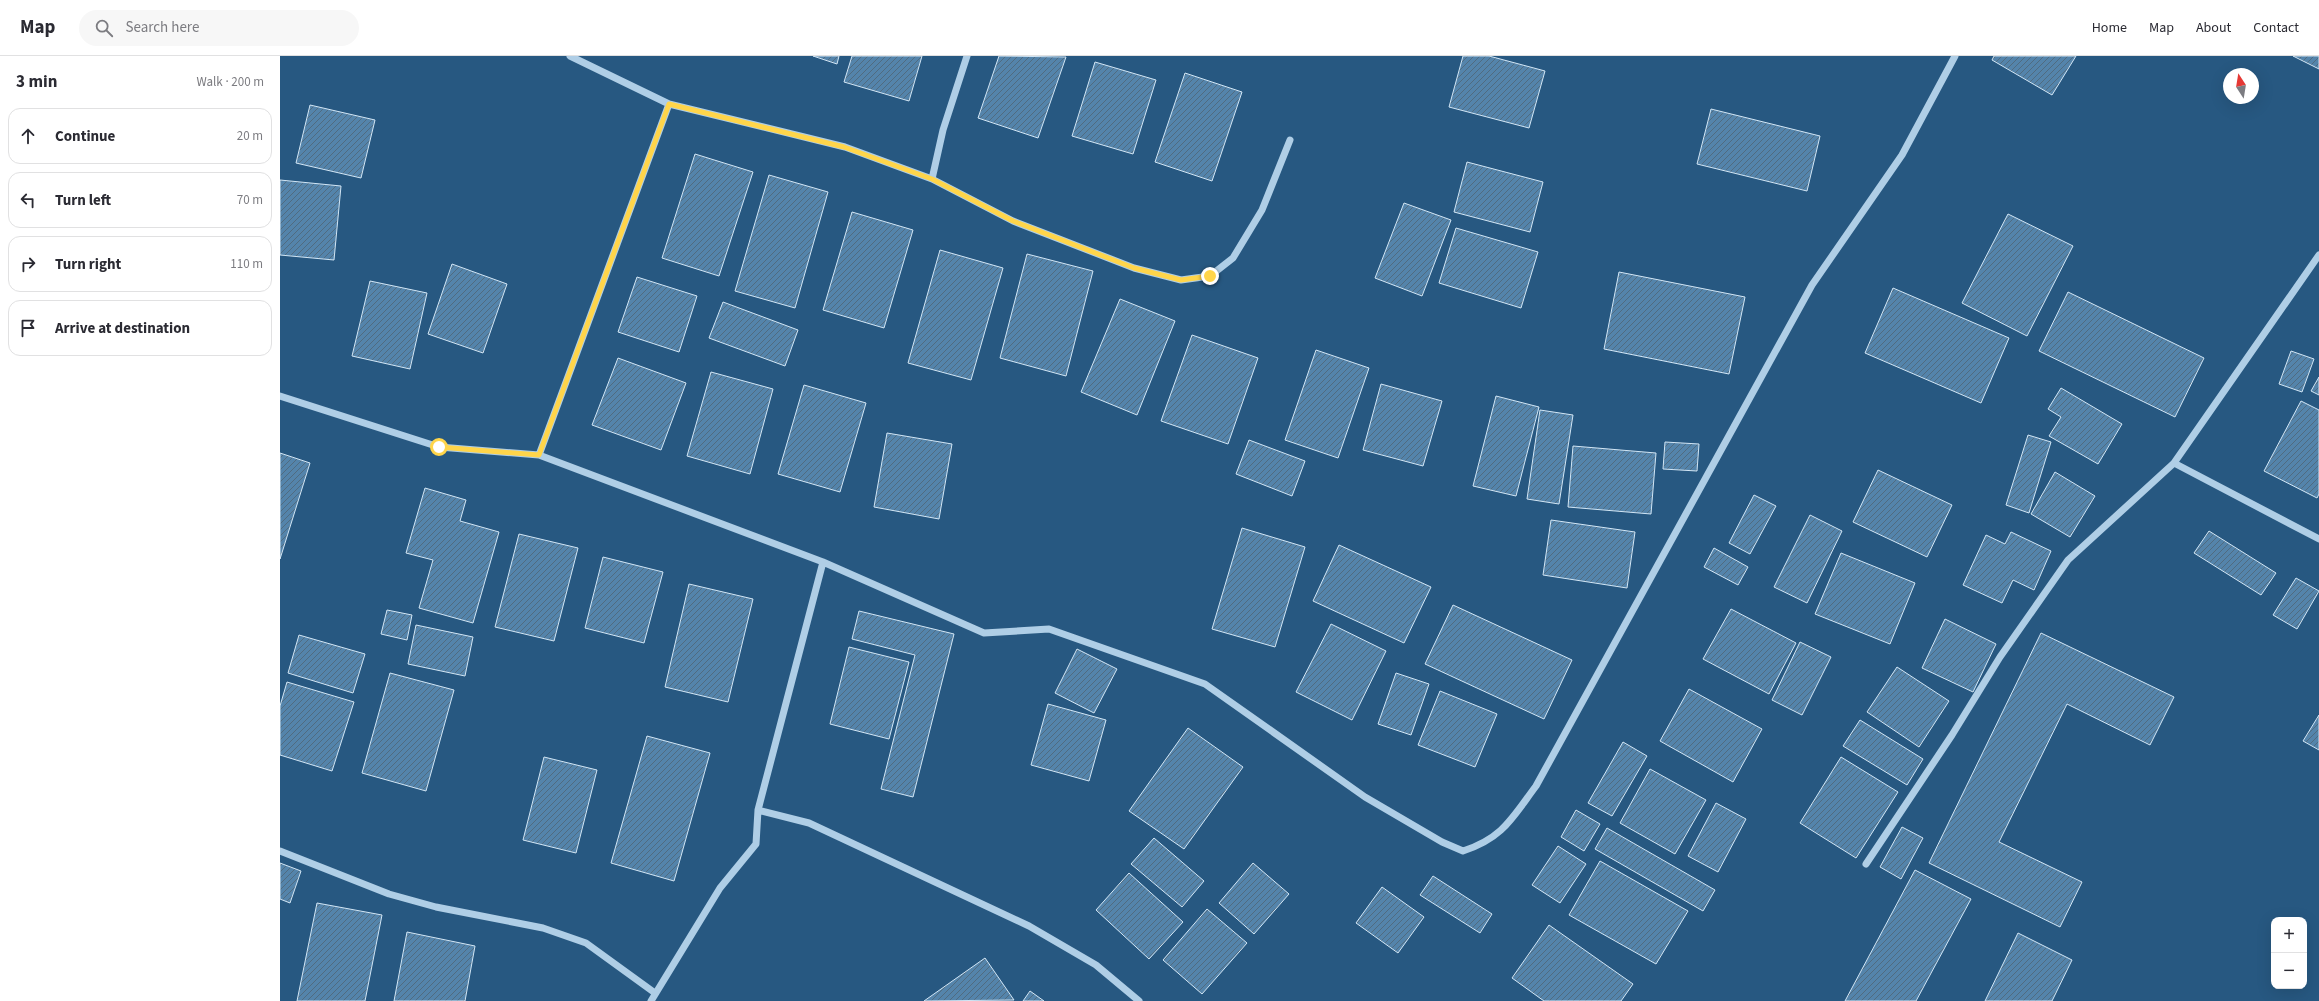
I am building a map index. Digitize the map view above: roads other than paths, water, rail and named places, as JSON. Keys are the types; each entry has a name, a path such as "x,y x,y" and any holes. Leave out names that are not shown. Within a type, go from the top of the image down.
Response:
{"street":[{"path":"570,56 669,104 844,147 932,179 1013,221 1134,268 1181,280 1210,276 1233,258 1262,210 1290,140"},
{"path":"932,179 943,130 967,56"},
{"path":"280,396 439,447 539,455 823,562 984,633 1049,629 1205,684 1365,797 1442,842 1463,851 1478,846 1504,830 1536,786 1812,285 1902,155 1955,56"},
{"path":"539,455 669,104"},
{"path":"1866,864 1952,735 2000,657 2068,560 2174,463 2319,254"},
{"path":"2174,463 2319,539"},
{"path":"651,1001 720,888 756,844 758,810 823,562"},
{"path":"758,810 809,823 1029,926 1096,965 1139,1001"},
{"path":"280,851 389,894 436,907 543,928 586,943 655,993"}]}
